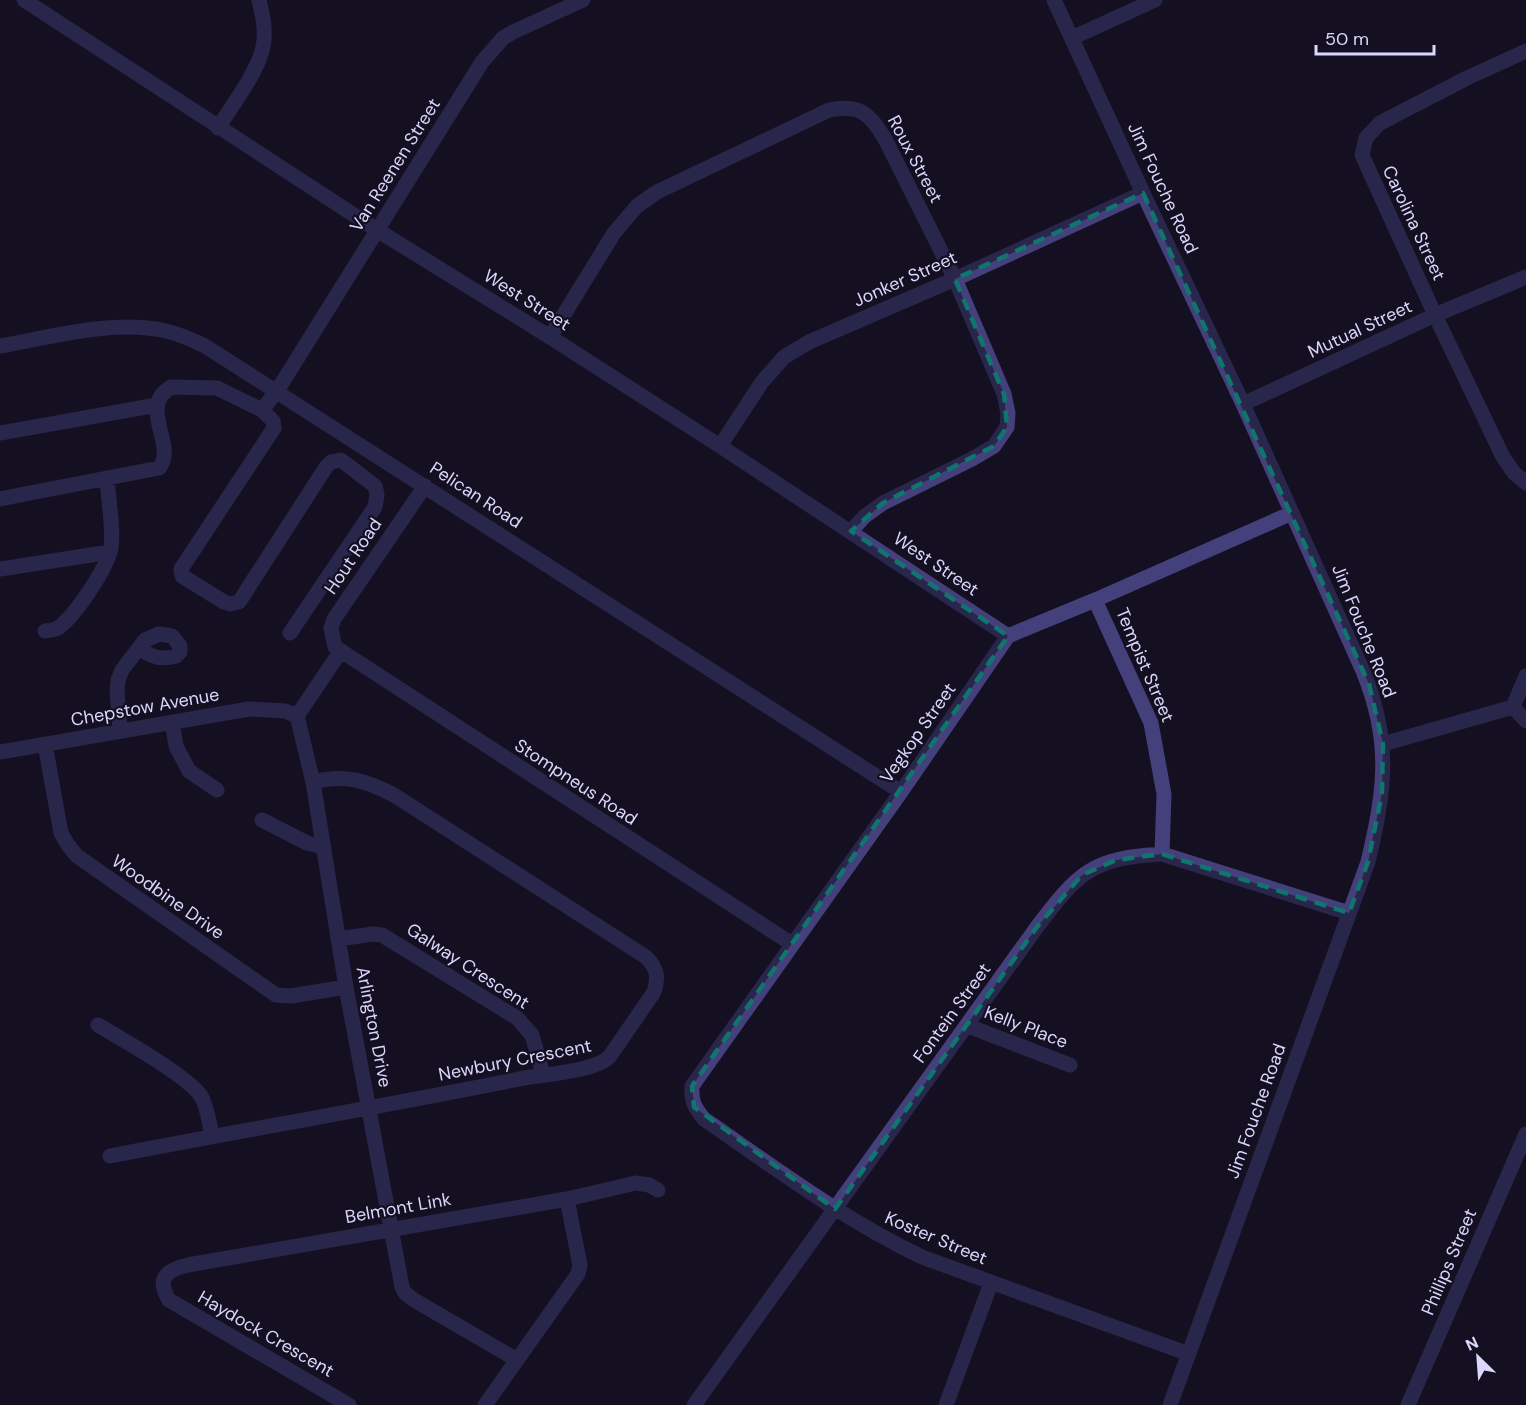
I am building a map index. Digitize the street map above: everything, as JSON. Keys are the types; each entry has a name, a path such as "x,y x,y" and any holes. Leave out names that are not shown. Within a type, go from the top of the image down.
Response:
{"street":[{"name":"West Street","path":"24,0 376,230 550,337 720,446 1008,636"},
{"path":"218,128 254,70 262,51 264,27 259,0"},
{"name":"Van Reenen Street","path":"262,410 277,391 482,62 493,48 513,32 583,0"},
{"name":"Jim Fouche Road","path":"1054,0 1244,404 1369,684 1383,744 1380,810 1368,862 1170,1405"},
{"path":"1072,38 1155,0"},
{"name":"Carolina Street","path":"1526,51 1398,112 1380,123 1366,138 1362,155 1503,457 1514,473 1526,483"},
{"name":"Roux Street","path":"550,337 614,233 637,206 657,192 821,113 842,107 865,112 875,121 955,279 1004,394 1008,412 1007,427 994,446 883,503 865,516 851,531"},
{"name":"Jonker Street","path":"720,446 762,382 784,357 809,342 955,279 1143,193"},
{"name":"Mutual Street","path":"1244,404 1435,315 1526,277"},
{"name":"Pelican Road","path":"0,346 105,328 152,328 183,336 205,346 901,792"},
{"path":"0,499 159,468 164,451 157,418 157,405 160,397 171,387 217,388 262,410 273,421 274,428 181,569 182,576 224,602 230,604 239,602 326,467 332,462 341,460 375,486 377,495 375,507 290,633"},
{"path":"0,433 157,405"},
{"path":"45,631 57,629 77,608 98,577 110,552 107,479"},
{"name":"Hout Road","path":"340,652 335,647 331,636 334,620 425,486"},
{"path":"1008,636 1292,513"},
{"path":"0,568 110,552"},
{"name":"Tempist Street","path":"1095,600 1151,723 1164,795 1162,854"},
{"name":"Vegkop Street","path":"694,1107 691,1099 692,1086 901,792 1008,636"},
{"path":"120,731 118,680 122,670 140,648"},
{"path":"297,716 340,652"},
{"name":"Stompneus Road","path":"340,652 792,944"},
{"path":"1513,708 1526,676"},
{"path":"1383,744 1513,708"},
{"path":"1513,708 1526,721"},
{"name":"Chepstow Avenue","path":"0,752 249,709 285,711 297,716"},
{"name":"Arlington Drive","path":"297,716 313,782 346,987 402,1287 409,1297 517,1360"},
{"path":"172,722 177,746 189,771 217,790"},
{"name":"Woodbine Drive","path":"45,744 61,832 77,856 276,995 291,996 346,987"},
{"name":"Newbury Crescent","path":"110,1156 369,1109 543,1074 586,1069 605,1062 654,992 657,981 652,964 646,957 394,795 369,783 354,779 332,778 313,782"},
{"path":"262,820 307,843 324,848"},
{"name":"Fontein Street","path":"693,1405 968,1026 1037,927 1066,889 1082,875 1100,864 1138,855 1162,854 1349,913"},
{"name":"Galway Crescent","path":"338,939 381,935 518,1018 532,1035 543,1074"},
{"path":"98,1025 183,1079 200,1094 212,1136"},
{"name":"Kelly Place","path":"968,1026 1070,1065"},
{"name":"Koster Street","path":"694,1107 704,1119 836,1209 886,1240 922,1257 1189,1354"},
{"name":"Phillips Street","path":"1408,1405 1526,1134"},
{"name":"Belmont Link","path":"166,1295 163,1286 165,1276 173,1268 567,1199 636,1183 649,1185 658,1190"},
{"path":"485,1405 578,1274 580,1265 567,1199"},
{"path":"946,1405 992,1283"},
{"name":"Haydock Crescent","path":"166,1295 169,1300 349,1405"}],"highlighted area":[{"path":"1143,193 1369,684 1383,744 1382,793 1368,862 1349,913 1162,854 1116,860 1082,875 1037,927 835,1209 694,1107 692,1086 1008,636 851,531 883,503 994,446 1007,427 1004,394 955,279"}]}
